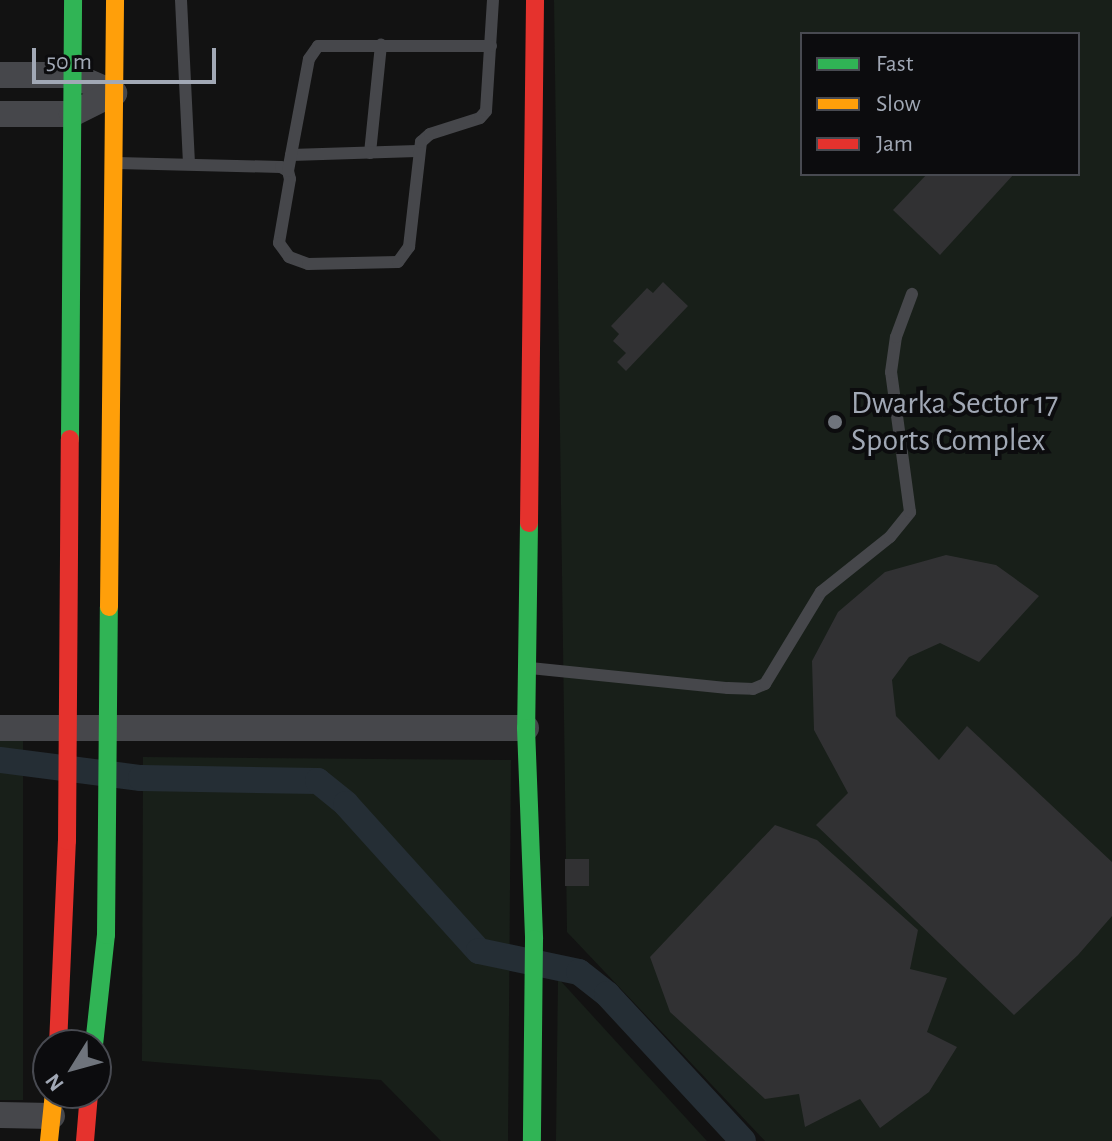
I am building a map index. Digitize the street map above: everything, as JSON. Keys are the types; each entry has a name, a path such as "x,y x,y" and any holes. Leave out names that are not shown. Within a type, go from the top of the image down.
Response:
{"street":[{"path":"60,1029 63,995 68,737 73,0"},
{"path":"96,1029 106,935 115,0"},
{"path":"532,1141 534,939 526,728 535,0"},
{"path":"0,75 72,75 114,93"},
{"path":"0,114 72,114 114,93"},
{"path":"0,728 68,737 526,728"},
{"path":"85,1141 88,1109"},
{"path":"0,1115 52,1117"}],"lane":[{"path":"181,0 189,163"},
{"path":"491,46 326,45 311,53 279,235 281,248 289,257 308,264 393,264 403,260 409,247 417,151 430,134 480,118 486,111 491,46 493,0"},
{"path":"370,153 381,45"},
{"path":"291,155 417,151"},
{"path":"114,163 271,165 288,171"},
{"path":"527,668 736,688 753,689 765,684 821,592 890,537 910,512 891,372 896,337 912,294"}],"shaded area":[{"name":"Dwarka Sector 17 Sports Complex","path":"554,0 1112,0 1112,1141 765,1141 567,932"},
{"path":"0,737 23,737 23,1100 0,1100"},
{"path":"143,757 511,760 508,1141 441,1141 381,1080 142,1061"},
{"path":"558,978 707,1141 556,1141"}],"building":[{"path":"925,176 1012,176 940,255 893,210"},
{"path":"663,282 688,306 626,371 617,362 626,353 613,341 619,334 611,326 647,288 653,293"},
{"path":"946,555 996,565 1039,596 979,662 940,643 909,657 892,680 896,716 939,760 967,726 1112,862 1112,916 1078,955 1014,1015 816,825 848,793 814,730 812,661 838,612 885,572"},
{"path":"775,825 817,840 918,930 910,969 947,978 927,1032 957,1047 929,1092 880,1128 860,1099 805,1127 799,1094 765,1099 670,1012 650,957"},
{"path":"565,859 589,859 589,886 565,886"}],"waterway":[{"path":"0,760 141,778 318,781 346,804 479,951 579,972 607,994 743,1141"}],"traffic: fast":[{"path":"70,439 73,0"},
{"path":"529,523 526,728 534,939 532,1141"},
{"path":"96,1029 106,935 109,607"}],"traffic: slow":[{"path":"109,607 115,0"},
{"path":"49,1141 52,1109"}],"traffic: jam":[{"path":"529,523 535,0"},
{"path":"59,1029 67,841 70,439"},
{"path":"85,1141 88,1109"}],"place":[{"name":"Dwarka Sector 17 Sports Complex","path":"835,422"}]}
